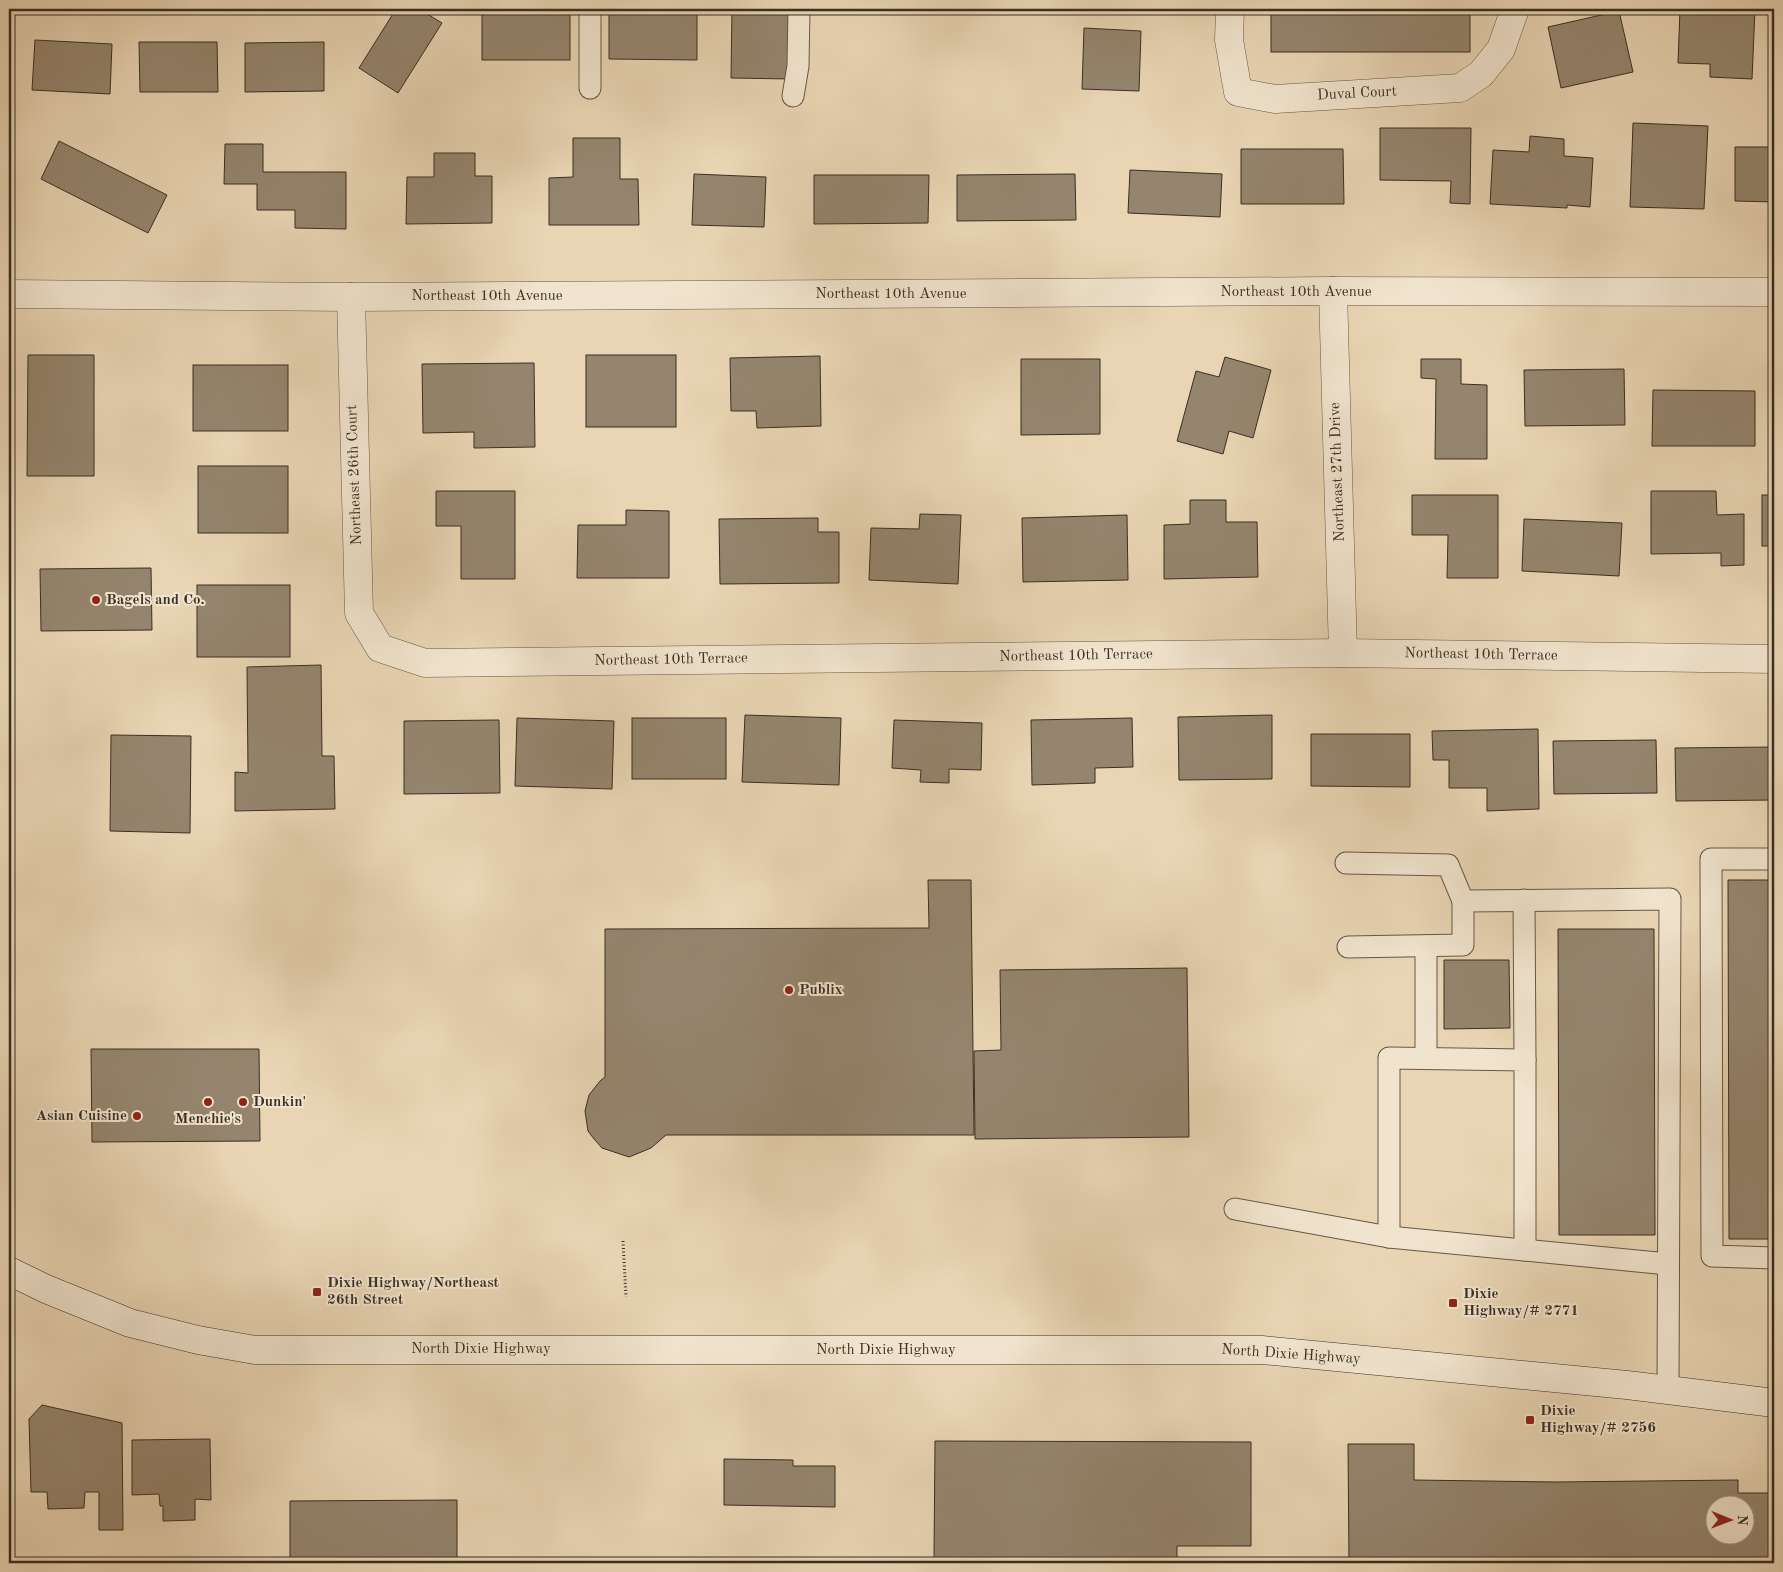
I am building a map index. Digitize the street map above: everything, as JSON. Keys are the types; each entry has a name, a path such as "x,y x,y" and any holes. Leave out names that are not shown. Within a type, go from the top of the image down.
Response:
{"street":[{"name":"Duval Court","path":"1230,9 1229,40 1238,92 1275,99 1460,88 1481,74 1501,49 1515,9"},
{"name":"Northeast 10th Avenue","path":"9,294 350,297 1333,292 1774,292"},
{"name":"Northeast 27th Drive","path":"1333,292 1343,653"},
{"name":"Northeast 26th Court","path":"350,297 359,613 380,648"},
{"name":"Northeast 10th Terrace","path":"380,648 425,663 1343,653 1774,659"},
{"name":"North Dixie Highway","path":"9,1271 46,1289 130,1323 198,1340 255,1350 1262,1350 1668,1390 1774,1403"}],"lane":[{"path":"590,9 590,88"},
{"path":"793,96 798,66 799,9"},
{"path":"1774,859 1710,859 1712,1256 1774,1258"},
{"path":"1346,863 1448,865 1463,901 1463,946 1348,947"},
{"path":"1463,901 1670,899 1668,1390"},
{"path":"1524,900 1525,1250"},
{"path":"1426,946 1426,1058"},
{"path":"1389,1237 1388,1058 1525,1060"},
{"path":"1236,1209 1389,1237 1668,1264"}],"path":[{"path":"623,1240 626,1297"}],"building":[{"path":"396,9 419,9 442,23 398,93 359,68"},
{"path":"482,9 570,9 570,60 482,60"},
{"path":"609,9 697,9 697,60 609,59"},
{"path":"732,9 791,9 791,79 731,78"},
{"path":"1271,9 1470,9 1470,52 1271,52"},
{"path":"1680,9 1755,9 1752,79 1710,77 1710,64 1678,63"},
{"path":"1769,9 1774,9 1774,56 1770,56"},
{"path":"1619,11 1633,72 1561,88 1548,27"},
{"path":"1084,28 1141,31 1139,91 1082,89"},
{"path":"35,40 112,44 110,94 32,90"},
{"path":"139,42 217,42 218,92 140,92"},
{"path":"324,42 324,91 245,92 245,43"},
{"path":"1633,123 1708,126 1704,209 1630,207"},
{"path":"1380,128 1471,128 1470,204 1450,203 1451,181 1380,180"},
{"path":"1530,136 1564,139 1564,156 1593,158 1590,207 1567,205 1567,208 1490,204 1493,150 1529,152"},
{"path":"573,138 620,138 620,179 638,179 639,225 549,225 549,178 573,177"},
{"path":"59,141 167,195 148,233 41,179"},
{"path":"225,144 263,144 263,172 346,172 346,229 295,228 295,210 257,210 257,184 224,184"},
{"path":"1735,147 1774,147 1774,202 1735,201"},
{"path":"1241,149 1343,149 1344,204 1241,204"},
{"path":"434,153 475,153 475,176 492,176 492,223 406,224 407,177 434,177"},
{"path":"1130,170 1222,174 1220,217 1128,213"},
{"path":"694,174 766,177 764,227 692,225"},
{"path":"1075,174 1076,220 957,221 957,175"},
{"path":"814,175 929,175 928,223 814,224"},
{"path":"28,355 94,355 94,476 27,476"},
{"path":"586,355 676,355 676,427 586,427"},
{"path":"820,356 821,426 757,428 756,411 731,411 730,358"},
{"path":"1225,357 1271,370 1253,438 1229,431 1223,454 1177,441 1196,371 1219,377"},
{"path":"1021,359 1100,359 1100,434 1021,435"},
{"path":"1421,359 1461,359 1461,384 1487,385 1487,459 1435,459 1436,379 1421,378"},
{"path":"534,363 535,447 474,448 474,432 423,433 422,364"},
{"path":"193,365 288,365 288,431 193,431"},
{"path":"1624,369 1625,425 1525,426 1524,370"},
{"path":"1653,390 1755,391 1755,446 1652,446"},
{"path":"198,466 288,466 288,533 198,533"},
{"path":"436,491 515,491 515,579 461,579 461,526 436,526"},
{"path":"1651,491 1716,491 1717,515 1744,514 1744,565 1721,566 1721,553 1651,554"},
{"path":"1412,495 1498,495 1498,578 1447,578 1448,535 1412,535"},
{"path":"1762,495 1774,495 1774,546 1762,546"},
{"path":"1190,500 1226,500 1226,522 1257,522 1258,577 1164,579 1164,525 1190,524"},
{"path":"626,510 669,511 669,578 577,578 578,525 626,525"},
{"path":"920,514 961,515 958,584 869,580 871,528 919,529"},
{"path":"1127,515 1128,580 1023,582 1022,518"},
{"path":"818,518 818,532 839,532 839,583 720,584 719,519"},
{"path":"1524,519 1622,523 1619,576 1522,571"},
{"name":"Bagels and Co.","path":"151,568 152,630 41,631 40,569"},
{"path":"197,585 290,585 290,657 197,657"},
{"path":"321,665 322,756 334,756 335,809 235,811 235,772 248,773 247,667"},
{"path":"745,715 841,718 839,785 742,782"},
{"path":"1272,715 1272,779 1179,780 1178,717"},
{"path":"517,718 614,721 612,789 515,786"},
{"path":"632,718 726,718 726,779 632,779"},
{"path":"1132,718 1133,767 1095,768 1095,783 1032,785 1031,720"},
{"path":"499,720 500,793 404,794 404,721"},
{"path":"894,720 982,723 981,770 949,769 949,783 920,782 921,770 892,768"},
{"path":"1538,729 1539,809 1487,811 1487,788 1449,788 1449,760 1433,760 1432,731"},
{"path":"1311,734 1410,734 1410,787 1311,786"},
{"path":"111,735 191,736 190,833 110,831"},
{"path":"1656,740 1657,793 1554,794 1553,741"},
{"path":"1774,747 1774,800 1676,801 1675,748"},
{"name":"Publix","path":"928,880 971,880 974,1135 666,1135 651,1148 629,1157 602,1148 594,1139 588,1131 585,1111 589,1095 605,1077 605,929 929,928"},
{"path":"1728,880 1774,880 1774,1239 1729,1239"},
{"path":"1558,929 1654,929 1655,1235 1559,1235"},
{"path":"1444,960 1509,960 1510,1028 1444,1029"},
{"path":"1187,968 1189,1137 975,1139 974,1051 1001,1050 1000,970"},
{"path":"91,1049 259,1049 260,1141 92,1142"},
{"path":"42,1405 122,1423 123,1530 99,1530 99,1492 85,1492 84,1508 48,1509 47,1492 31,1492 29,1419"},
{"path":"210,1439 211,1500 195,1499 195,1520 163,1521 163,1506 160,1506 159,1494 132,1495 132,1440"},
{"path":"935,1441 1251,1442 1251,1546 1177,1546 1177,1563 704,1563 704,1558 934,1558"},
{"path":"1348,1444 1414,1444 1414,1480 1556,1482 1738,1480 1738,1493 1774,1493 1774,1563 1349,1563"},
{"path":"724,1459 793,1460 793,1466 835,1466 835,1507 724,1505"},
{"path":"457,1500 457,1561 290,1562 290,1501"}],"place":[{"name":"Bagels and Co.","path":"96,600"},
{"name":"Publix","path":"789,990"},
{"name":"Menchie's","path":"208,1102"},
{"name":"Dunkin'","path":"243,1102"},
{"name":"Asian Cuisine","path":"137,1116"},
{"name":"Dixie Highway/Northeast 26th Street","path":"317,1292"},
{"name":"Dixie Highway/# 2771","path":"1453,1303"},
{"name":"Dixie Highway/# 2756","path":"1530,1420"}]}
